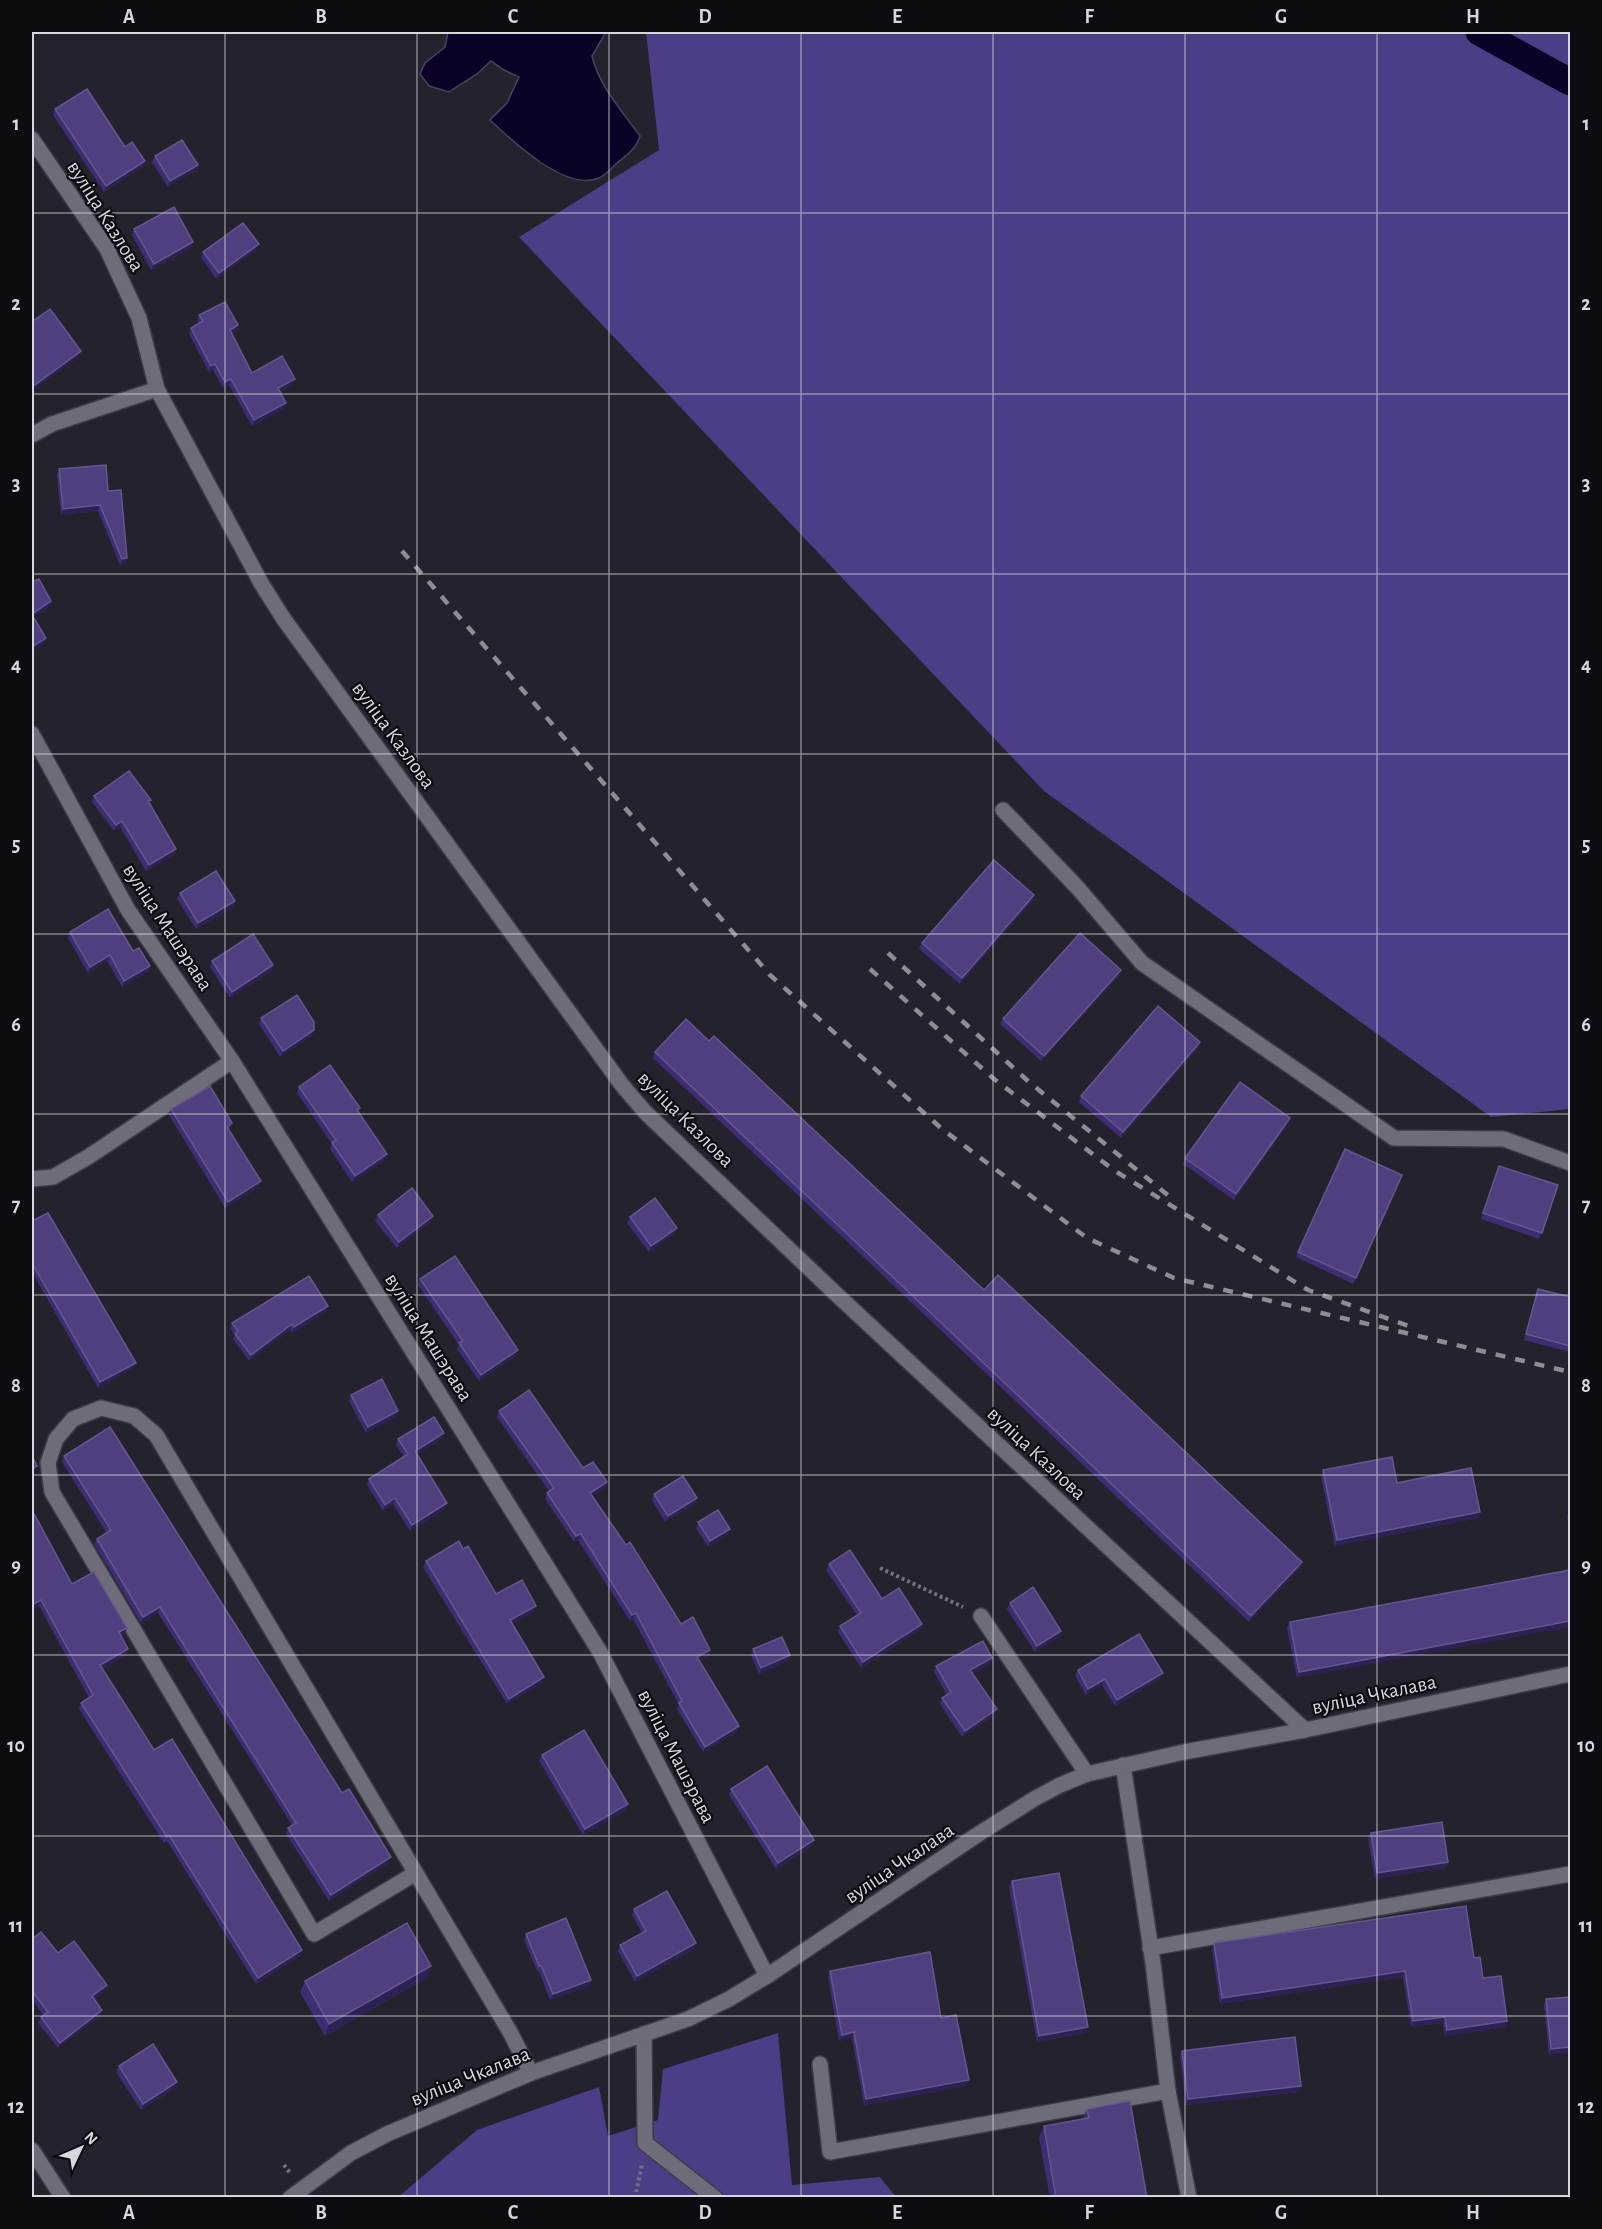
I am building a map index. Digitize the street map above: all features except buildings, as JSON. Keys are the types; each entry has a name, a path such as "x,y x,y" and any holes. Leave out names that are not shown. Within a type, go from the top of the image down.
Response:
{"street":[{"name":"вуліца Казлова","path":"32,139 107,249 139,318 157,389 261,583 283,618 622,1085 645,1112 835,1293 1305,1730"},
{"path":"32,435 52,424 157,389"},
{"name":"вуліца Машэрава","path":"32,734 128,910 232,1060 600,1652 767,1976"},
{"path":"1003,810 1077,887 1142,963 1394,1138 1504,1139 1570,1163"},
{"path":"32,1179 53,1177 88,1157 232,1060"},
{"path":"416,1873 314,1934 52,1492 48,1463 56,1439 73,1419 101,1408 134,1416 156,1435 416,1873 510,2032 531,2073"},
{"path":"981,1616 1087,1774"},
{"name":"вуліца Чкалава","path":"290,2198 351,2153 387,2134 531,2073 688,2019 729,1999 980,1833 1052,1790 1087,1774 1570,1674"},
{"path":"1123,1765 1168,2091 1189,2198"},
{"path":"1150,1948 1570,1874"},
{"path":"644,2034 645,2143 715,2198"},
{"path":"820,2064 830,2152 1168,2091"},
{"path":"32,2150 63,2198"}],"path":[{"path":"880,1568 981,1616"},
{"path":"636,2198 645,2143"}],"shaded area":[{"path":"448,32 606,32 592,56 606,88 640,136 636,145 599,178 586,180 571,178 556,172 526,152 490,120 507,103 519,77 491,61 477,74 449,92 429,86 420,74 425,63 445,47"},
{"path":"646,32 1570,32 1570,1109 1491,1117 1044,791 519,237 659,150"},
{"path":"778,2033 792,2185 880,2177 896,2197 397,2198 477,2130 599,2087 608,2136 658,2120 663,2069"}],"waterway":[{"path":"1479,32 1570,82"}],"railway":[{"path":"402,551 770,975 942,1129 1087,1238 1174,1278 1570,1372"},
{"path":"888,953 1029,1082 1169,1196"},
{"path":"870,969 994,1079 1115,1171 1308,1290 1414,1328"}]}
